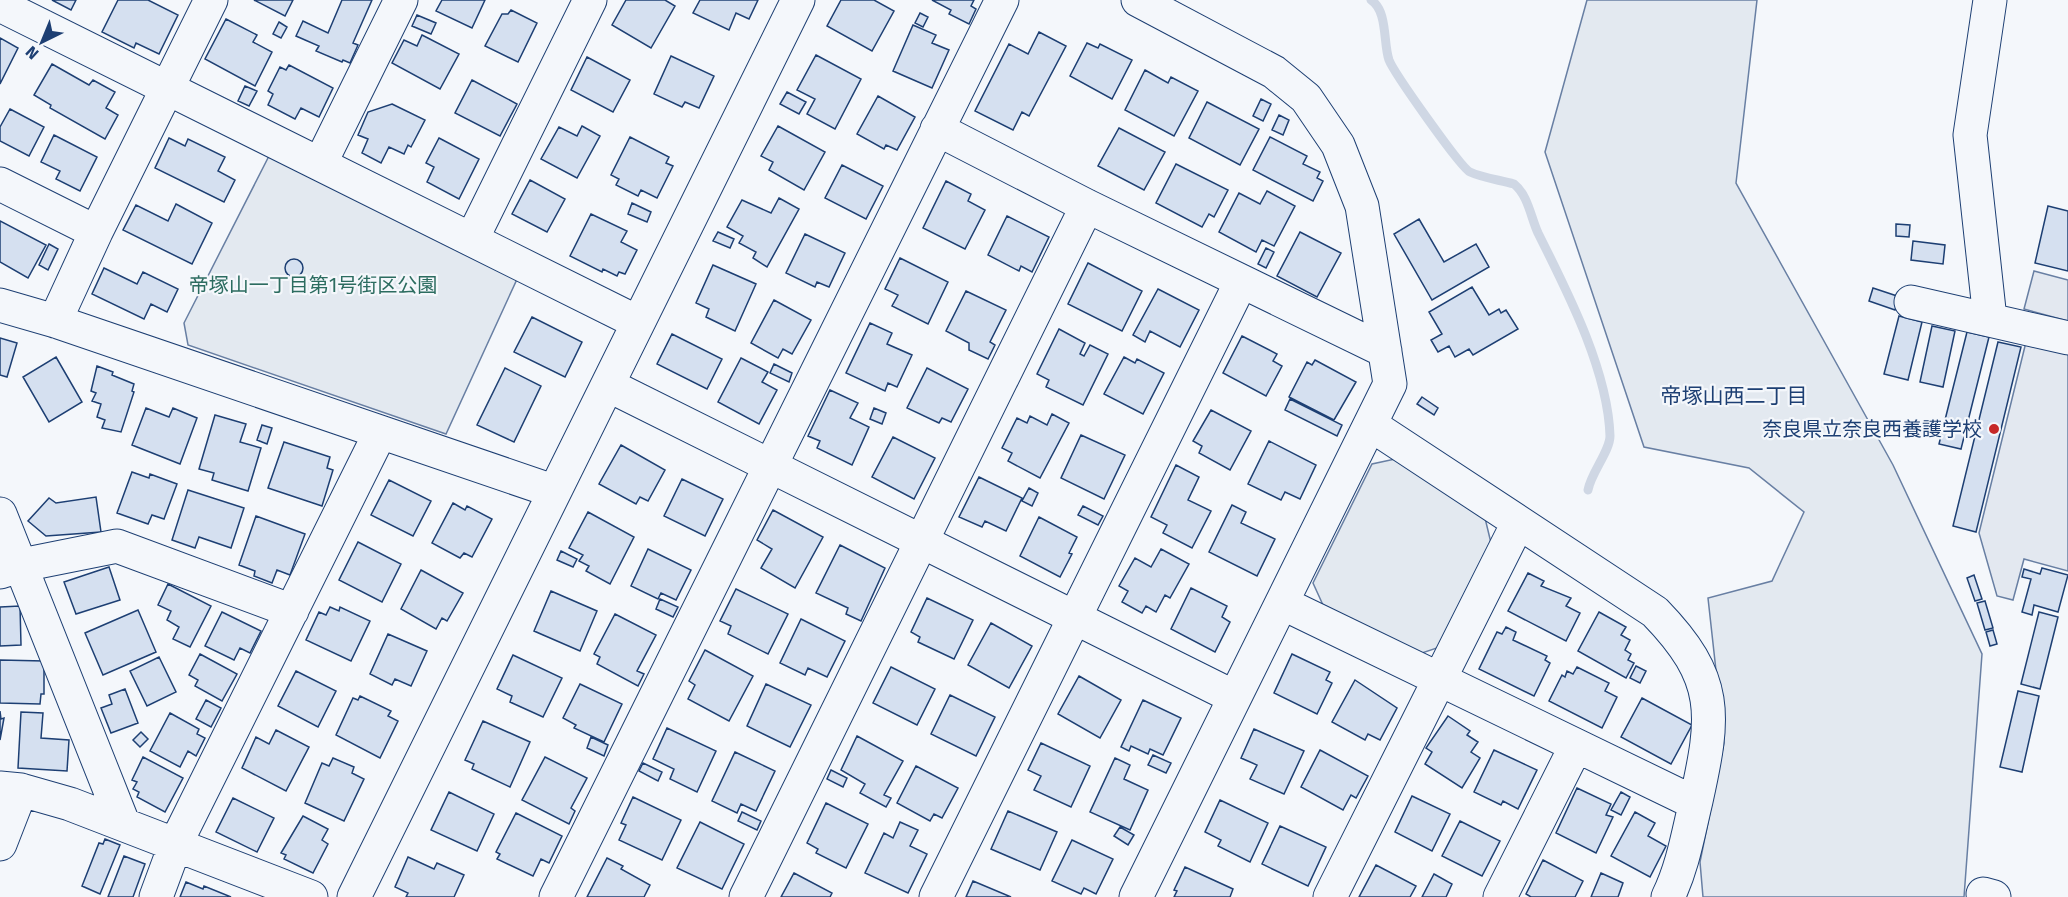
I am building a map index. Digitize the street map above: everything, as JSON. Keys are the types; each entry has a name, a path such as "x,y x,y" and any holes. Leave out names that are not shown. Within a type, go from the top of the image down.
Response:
{"street":[{"path":"55,321 96,232 211,0"},
{"path":"320,164 401,0"},
{"path":"472,239 590,0"},
{"path":"354,897 798,0"},
{"path":"556,897 1002,0"},
{"path":"1136,897 1371,425 1389,384 1362,206 1338,145 1306,98 1265,66 1138,0"},
{"path":"1990,0 1970,135 1990,319"},
{"path":"0,5 637,322"},
{"path":"937,129 1087,206 1385,351"},
{"path":"0,184 96,232"},
{"path":"746,897 1087,206"},
{"path":"936,897 1241,282"},
{"path":"1911,302 2068,338"},
{"path":"0,305 55,321 553,491"},
{"path":"608,385 1234,698"},
{"path":"1371,425 1655,612 1681,639 1699,669 1708,701 1709,745 1675,892"},
{"path":"156,897 176,843 380,433"},
{"path":"0,514 11,569 123,824"},
{"path":"1330,897 1518,523"},
{"path":"11,569 117,546 292,611"},
{"path":"1282,603 1695,803"},
{"path":"1500,897 1576,747"},
{"path":"0,844 10,789 176,843 311,897"}],"green space":[{"path":"1587,0 1757,0 1736,183 1893,465 1982,654 1964,897 1703,897 1700,862 1724,743 1708,598 1772,581 1804,512 1749,468 1644,447 1545,152"},
{"name":"帝塚山一丁目第1号街区公園","path":"270,154 518,277 446,434 188,345 184,323"},
{"path":"1395,459 1485,518 1491,543 1440,647 1419,654 1323,605 1313,583 1372,464"}],"shaded area":[{"path":"2034,271 2068,280 2068,321 2024,309"},
{"path":"2026,342 2068,353 2068,571 2024,559 2013,600 1997,596 1979,533"}],"building":[{"path":"52,0 76,0 71,10"},
{"path":"118,0 148,0 178,15 159,54 136,43 134,48 102,32"},
{"path":"254,0 293,0 285,16"},
{"path":"342,0 372,0 353,43 358,45 350,63 316,51 319,46 296,36 303,21 328,33"},
{"path":"442,0 485,0 472,28 436,11"},
{"path":"626,0 665,0 675,6 651,48 612,25"},
{"path":"700,0 758,0 749,19 736,13 729,30 693,13"},
{"path":"841,0 874,0 894,11 872,51 827,26"},
{"path":"932,0 974,0 971,6 976,9 969,24 949,14 951,10"},
{"path":"511,10 537,23 518,62 485,46 502,14 508,14"},
{"path":"920,13 928,17 923,27 915,23"},
{"path":"417,15 436,23 431,34 412,26"},
{"path":"226,19 257,35 253,42 272,52 255,86 205,59"},
{"path":"279,22 287,27 281,38 273,34"},
{"path":"913,25 936,35 932,43 949,50 932,88 893,71"},
{"path":"1039,32 1066,46 1029,116 1022,112 1013,130 975,111 1009,44 1028,54"},
{"path":"422,35 459,54 440,89 392,63 404,40 417,46"},
{"path":"0,38 18,48 0,84"},
{"path":"1087,43 1098,48 1100,44 1132,60 1112,99 1070,76"},
{"path":"816,55 861,79 835,129 807,114 815,99 797,90"},
{"path":"671,56 714,76 699,108 685,102 682,107 654,94"},
{"path":"587,57 630,80 613,112 571,90"},
{"path":"52,64 89,85 93,80 115,92 106,108 118,115 105,139 50,108 51,105 34,95"},
{"path":"289,65 333,88 319,117 301,108 295,119 268,105 273,94 268,91 280,67 286,70"},
{"path":"1145,70 1168,83 1171,77 1198,91 1174,136 1125,110"},
{"path":"472,80 517,104 500,136 455,113"},
{"path":"245,86 257,91 249,106 238,101"},
{"path":"787,92 806,102 799,114 780,104"},
{"path":"878,96 915,117 897,150 886,145 884,149 857,134"},
{"path":"1261,99 1271,104 1263,121 1253,116"},
{"path":"1207,102 1259,129 1240,165 1189,138"},
{"path":"392,104 425,120 411,147 408,145 404,154 389,147 381,163 362,153 368,139 358,135 368,112"},
{"path":"10,109 44,127 29,156 0,141 0,127"},
{"path":"1279,115 1289,120 1283,135 1272,130"},
{"path":"582,126 600,136 577,178 541,159 559,127 577,136"},
{"path":"778,126 825,152 804,190 769,170 773,162 761,156"},
{"path":"1119,128 1165,152 1144,190 1098,166"},
{"path":"54,135 97,157 80,191 56,179 60,171 41,162"},
{"path":"630,137 669,157 666,163 673,166 657,198 641,190 638,196 616,185 619,179 611,175"},
{"path":"1270,137 1307,156 1303,164 1320,172 1317,178 1323,181 1313,201 1253,170"},
{"path":"169,138 185,146 188,139 225,157 218,171 235,180 224,202 155,168"},
{"path":"439,138 479,159 459,199 427,182 434,167 426,163"},
{"path":"1176,164 1228,190 1214,217 1209,214 1202,227 1156,203"},
{"path":"842,165 883,186 866,219 825,198"},
{"path":"530,180 565,199 547,232 512,214"},
{"path":"946,181 971,194 968,201 985,210 965,249 923,228"},
{"path":"1267,191 1295,206 1274,246 1262,240 1256,252 1219,232 1239,193 1260,204"},
{"path":"779,198 799,209 767,267 753,258 756,252 739,243 743,236 727,227 742,200 771,213"},
{"path":"632,203 651,212 647,222 628,214"},
{"path":"176,204 212,223 192,264 123,230 136,205 168,221"},
{"path":"2048,206 2068,211 2068,271 2035,263"},
{"path":"591,214 627,231 621,242 637,250 625,274 619,272 617,276 603,269 602,272 570,256"},
{"path":"1007,216 1049,237 1032,272 1021,266 1019,271 988,255"},
{"path":"1419,219 1444,262 1476,244 1489,267 1432,300 1394,234"},
{"path":"0,221 46,245 28,278 0,262"},
{"path":"1896,224 1910,225 1909,237 1896,236"},
{"path":"718,232 734,239 730,248 713,241"},
{"path":"1300,232 1341,253 1317,297 1277,276"},
{"path":"805,234 845,253 829,287 817,282 815,287 786,273"},
{"path":"1913,241 1945,245 1943,264 1911,260"},
{"path":"49,244 58,249 48,270 39,265"},
{"path":"1266,248 1274,252 1266,268 1258,264"},
{"path":"900,258 948,282 928,324 892,306 898,295 885,289"},
{"path":"294,259 300,262 303,268 300,274 294,277 288,274 285,268 288,262"},
{"path":"1088,263 1142,291 1122,331 1068,304"},
{"path":"713,265 756,284 735,331 706,317 709,309 696,303"},
{"path":"104,268 137,284 143,272 178,289 167,312 151,304 144,319 92,294"},
{"path":"1472,287 1489,315 1499,309 1501,313 1506,310 1518,329 1473,355 1469,349 1455,357 1449,346 1438,352 1431,340 1442,334 1429,312"},
{"path":"1873,288 1906,299 1897,304 1895,310 1869,301"},
{"path":"1158,289 1199,310 1180,347 1150,331 1145,342 1133,335"},
{"path":"966,291 1006,310 990,342 995,345 988,359 969,350 969,343 946,331"},
{"path":"774,300 811,320 792,354 783,349 778,358 751,343"},
{"path":"1899,316 1922,322 1908,380 1884,374"},
{"path":"532,317 582,342 565,377 514,352"},
{"path":"870,323 892,333 887,344 912,355 897,387 888,383 885,391 846,373"},
{"path":"1932,326 1955,331 1943,387 1920,382"},
{"path":"1059,329 1085,343 1080,354 1084,356 1090,345 1108,354 1083,405 1046,387 1049,380 1037,374"},
{"path":"1967,332 1989,337 1961,449 1939,444"},
{"path":"672,334 722,359 707,389 657,364"},
{"path":"1242,336 1277,354 1273,361 1282,366 1266,396 1223,373"},
{"path":"0,338 17,343 7,377 0,375"},
{"path":"1998,342 2021,347 1976,532 1953,526"},
{"path":"56,357 82,402 49,422 23,377"},
{"path":"1124,357 1135,363 1137,359 1164,373 1143,414 1104,394"},
{"path":"741,358 768,372 762,382 777,390 759,424 718,402"},
{"path":"1315,360 1356,382 1334,420 1289,397 1307,362 1312,365"},
{"path":"774,364 792,373 789,382 770,373"},
{"path":"97,366 134,384 132,391 134,392 121,432 102,428 105,420 97,417 101,404 92,401 96,393 91,391"},
{"path":"505,368 541,386 514,442 477,425"},
{"path":"927,368 968,389 951,422 942,418 939,423 907,408"},
{"path":"830,390 858,403 850,418 869,427 852,465 817,448 820,441 808,436"},
{"path":"1422,397 1438,408 1434,415 1417,404"},
{"path":"1290,399 1342,425 1337,436 1285,410"},
{"path":"146,408 169,417 173,408 197,418 180,464 132,445"},
{"path":"874,408 886,413 882,424 870,419"},
{"path":"1211,410 1251,431 1230,470 1199,453 1202,446 1193,441"},
{"path":"1052,414 1069,423 1040,478 1008,461 1012,453 1002,448 1017,418 1027,423 1030,416 1047,425"},
{"path":"215,415 246,424 240,442 261,448 248,491 212,480 214,473 199,469"},
{"path":"262,425 272,428 267,444 257,440"},
{"path":"1081,435 1125,455 1104,499 1061,478"},
{"path":"893,437 935,458 914,499 872,477"},
{"path":"1269,441 1316,465 1300,499 1285,492 1281,500 1248,484"},
{"path":"284,442 330,457 327,468 333,470 322,506 268,488"},
{"path":"621,445 665,470 648,501 640,497 636,504 599,484"},
{"path":"1176,465 1199,477 1188,500 1211,511 1192,548 1163,533 1167,525 1151,517"},
{"path":"132,472 149,478 150,474 177,484 164,519 152,515 148,524 117,513"},
{"path":"979,477 1022,498 1006,531 985,521 982,527 959,517"},
{"path":"682,479 723,499 705,536 664,516"},
{"path":"389,480 431,501 413,536 371,515"},
{"path":"1029,488 1038,493 1032,506 1022,501"},
{"path":"188,490 244,508 231,548 199,537 195,548 172,540"},
{"path":"96,497 101,532 46,536 28,521 49,498 56,503"},
{"path":"453,503 465,510 467,506 492,519 472,557 464,553 460,558 432,543"},
{"path":"1232,505 1246,512 1241,523 1275,539 1257,576 1209,552"},
{"path":"1083,506 1103,516 1098,525 1078,515"},
{"path":"773,510 823,537 795,588 761,568 772,549 757,540"},
{"path":"588,512 634,537 610,584 586,571 589,566 579,561 583,555 569,548"},
{"path":"256,516 305,534 290,575 277,570 272,583 254,576 255,571 239,565"},
{"path":"1039,517 1077,537 1069,553 1072,554 1060,577 1020,556"},
{"path":"358,542 401,564 382,602 339,580"},
{"path":"840,545 885,568 861,621 846,614 848,608 816,593"},
{"path":"648,549 691,570 676,600 661,593 658,599 631,586"},
{"path":"1161,549 1189,564 1170,598 1165,595 1156,612 1146,606 1142,613 1122,602 1128,591 1119,586 1135,558 1151,567"},
{"path":"561,551 577,559 573,567 557,560"},
{"path":"109,567 120,600 76,614 64,582"},
{"path":"2042,568 2068,575 2058,612 2034,605 2032,615 2022,612 2031,579 2022,577 2024,569 2040,574"},
{"path":"421,570 463,593 447,621 442,618 436,629 401,609"},
{"path":"1528,573 1544,581 1541,586 1571,598 1566,606 1580,613 1566,641 1508,611"},
{"path":"1974,575 1982,599 1975,601 1967,578"},
{"path":"168,584 211,606 190,647 173,639 179,627 167,620 171,611 158,605"},
{"path":"1191,588 1227,606 1222,617 1230,622 1215,652 1171,629"},
{"path":"736,589 788,614 768,654 728,634 731,626 720,621"},
{"path":"551,591 597,611 580,651 534,631"},
{"path":"927,598 973,620 954,659 918,642 920,637 911,632"},
{"path":"660,599 678,607 673,617 656,609"},
{"path":"1985,601 1993,628 1985,630 1977,603"},
{"path":"20,606 21,645 0,646 0,607"},
{"path":"330,607 339,611 340,607 370,621 351,661 306,640 319,612 326,615"},
{"path":"138,610 156,652 103,675 85,633"},
{"path":"222,612 261,631 250,653 240,648 234,660 205,646"},
{"path":"1599,612 1626,627 1621,635 1630,640 1625,650 1631,654 1628,660 1634,663 1626,678 1578,651"},
{"path":"2039,612 2058,617 2040,689 2021,684"},
{"path":"615,614 656,635 637,671 644,674 638,686 597,664 600,657 594,654"},
{"path":"801,619 845,641 827,677 808,668 805,675 780,663"},
{"path":"991,623 1032,646 1009,688 968,665"},
{"path":"1506,627 1516,632 1513,640 1547,656 1545,660 1550,663 1534,696 1479,669 1497,632 1502,634"},
{"path":"1993,630 1997,644 1990,646 1986,632"},
{"path":"388,634 427,651 411,686 395,679 392,685 370,674"},
{"path":"705,650 753,676 729,721 688,699 695,685 689,681"},
{"path":"200,654 237,674 222,701 195,686 198,680 189,675"},
{"path":"1292,654 1330,672 1326,680 1332,683 1317,714 1274,693"},
{"path":"513,655 562,678 543,717 510,702 512,696 497,689"},
{"path":"159,657 176,692 147,706 130,671"},
{"path":"0,660 44,661 44,694 41,694 40,704 0,703"},
{"path":"1636,666 1646,671 1640,683 1630,678"},
{"path":"891,667 935,689 917,725 873,703"},
{"path":"1577,667 1609,683 1605,691 1617,697 1602,728 1549,701 1562,675 1565,677 1567,671 1573,674"},
{"path":"296,671 336,691 318,727 278,706"},
{"path":"1079,676 1121,700 1100,738 1058,714"},
{"path":"1355,680 1397,708 1380,740 1368,734 1365,740 1332,722"},
{"path":"580,684 622,704 604,742 574,728 576,725 563,718"},
{"path":"766,684 811,705 790,747 747,726"},
{"path":"125,689 138,723 111,733 101,708 112,704 109,695"},
{"path":"2018,691 2039,696 2022,772 2000,767"},
{"path":"950,695 995,717 976,756 931,734"},
{"path":"360,696 391,711 388,716 398,721 380,758 336,735 353,698 358,700"},
{"path":"1642,698 1692,725 1671,764 1621,737"},
{"path":"206,700 221,708 211,727 196,719"},
{"path":"1143,700 1181,718 1163,755 1150,749 1148,754 1131,746 1129,751 1121,747"},
{"path":"0,711 1,719 4,718 0,740"},
{"path":"21,712 43,713 41,738 69,740 67,771 18,768"},
{"path":"170,713 199,729 197,734 205,738 196,756 188,751 180,767 150,751"},
{"path":"1448,716 1470,731 1467,735 1478,742 1471,752 1480,758 1462,788 1425,764 1432,752 1426,748"},
{"path":"483,721 530,742 510,787 472,769 474,764 465,760"},
{"path":"667,728 716,751 697,792 670,779 674,769 653,759"},
{"path":"1254,729 1304,751 1284,794 1250,779 1257,765 1241,758"},
{"path":"276,730 309,747 286,791 242,768 256,737 269,744"},
{"path":"141,732 148,739 140,747 133,740"},
{"path":"857,736 903,761 884,795 891,798 886,807 860,793 865,784 841,770"},
{"path":"591,737 608,745 604,756 587,748"},
{"path":"1041,743 1090,766 1071,807 1034,790 1041,776 1028,770"},
{"path":"1320,750 1368,776 1356,798 1351,795 1343,810 1301,787"},
{"path":"1494,750 1537,770 1518,809 1503,801 1501,805 1474,792"},
{"path":"735,752 775,771 756,811 741,804 737,813 712,801"},
{"path":"1153,755 1171,763 1166,773 1148,765"},
{"path":"143,757 183,778 165,812 137,797 139,792 133,789 137,782 132,780"},
{"path":"545,757 587,778 571,808 575,811 569,824 522,800"},
{"path":"333,758 354,767 352,773 364,779 344,821 305,803 322,763 329,766"},
{"path":"1115,758 1130,765 1124,779 1148,790 1130,830 1090,812"},
{"path":"643,763 662,772 658,781 639,771"},
{"path":"916,766 958,788 942,818 934,814 930,821 897,803"},
{"path":"831,770 847,778 843,787 827,779"},
{"path":"1577,788 1611,804 1606,815 1613,817 1596,853 1556,833"},
{"path":"449,792 494,814 477,851 431,830"},
{"path":"1621,792 1630,797 1621,815 1611,810"},
{"path":"1412,796 1450,814 1432,851 1395,832"},
{"path":"633,797 681,820 662,860 619,840 626,825 621,823"},
{"path":"233,798 274,818 257,852 216,832"},
{"path":"1220,800 1268,823 1250,862 1218,846 1221,840 1205,832"},
{"path":"826,803 868,824 846,868 816,853 818,849 807,843"},
{"path":"1008,811 1057,832 1040,870 991,849"},
{"path":"742,812 761,821 757,830 738,821"},
{"path":"1635,812 1655,823 1648,836 1666,846 1650,877 1611,856"},
{"path":"516,813 562,836 549,863 541,859 533,876 497,859 500,854 496,852"},
{"path":"303,816 328,829 322,840 328,844 313,873 284,859 286,855 281,853"},
{"path":"1460,821 1500,841 1482,876 1442,856"},
{"path":"700,822 744,844 722,889 677,868"},
{"path":"900,822 918,830 910,846 927,854 908,893 865,873 884,833 893,838"},
{"path":"1280,826 1326,847 1308,886 1262,864"},
{"path":"1120,827 1134,835 1128,845 1114,836"},
{"path":"105,839 120,845 100,894 82,886 99,843 103,844"},
{"path":"1072,840 1113,859 1096,894 1084,888 1081,894 1052,881"},
{"path":"124,856 145,864 133,897 108,897"},
{"path":"408,857 434,869 437,863 464,875 454,897 406,897 408,893 395,887"},
{"path":"607,858 623,866 621,869 650,885 644,897 587,897"},
{"path":"1543,860 1583,881 1575,897 1531,897 1526,894"},
{"path":"1376,865 1416,886 1410,897 1359,897"},
{"path":"1185,867 1233,889 1230,897 1174,897 1177,891 1174,890"},
{"path":"794,873 832,893 830,897 781,897"},
{"path":"1601,873 1623,883 1618,897 1591,897"},
{"path":"1434,874 1452,884 1446,897 1422,897"},
{"path":"973,881 1011,897 966,897"},
{"path":"186,882 203,889 204,886 231,897 180,897"}],"waterway":[{"path":"1371,0 1383,19 1389,60 1414,100 1454,155 1470,172 1514,184 1523,194 1538,233 1573,305 1594,358 1608,411 1609,442 1588,490"}],"place":[{"name":"奈良県立奈良西養護学校","path":"1994,429"}],"district":[{"name":"帝塚山西二丁目","path":"1734,396"}]}
